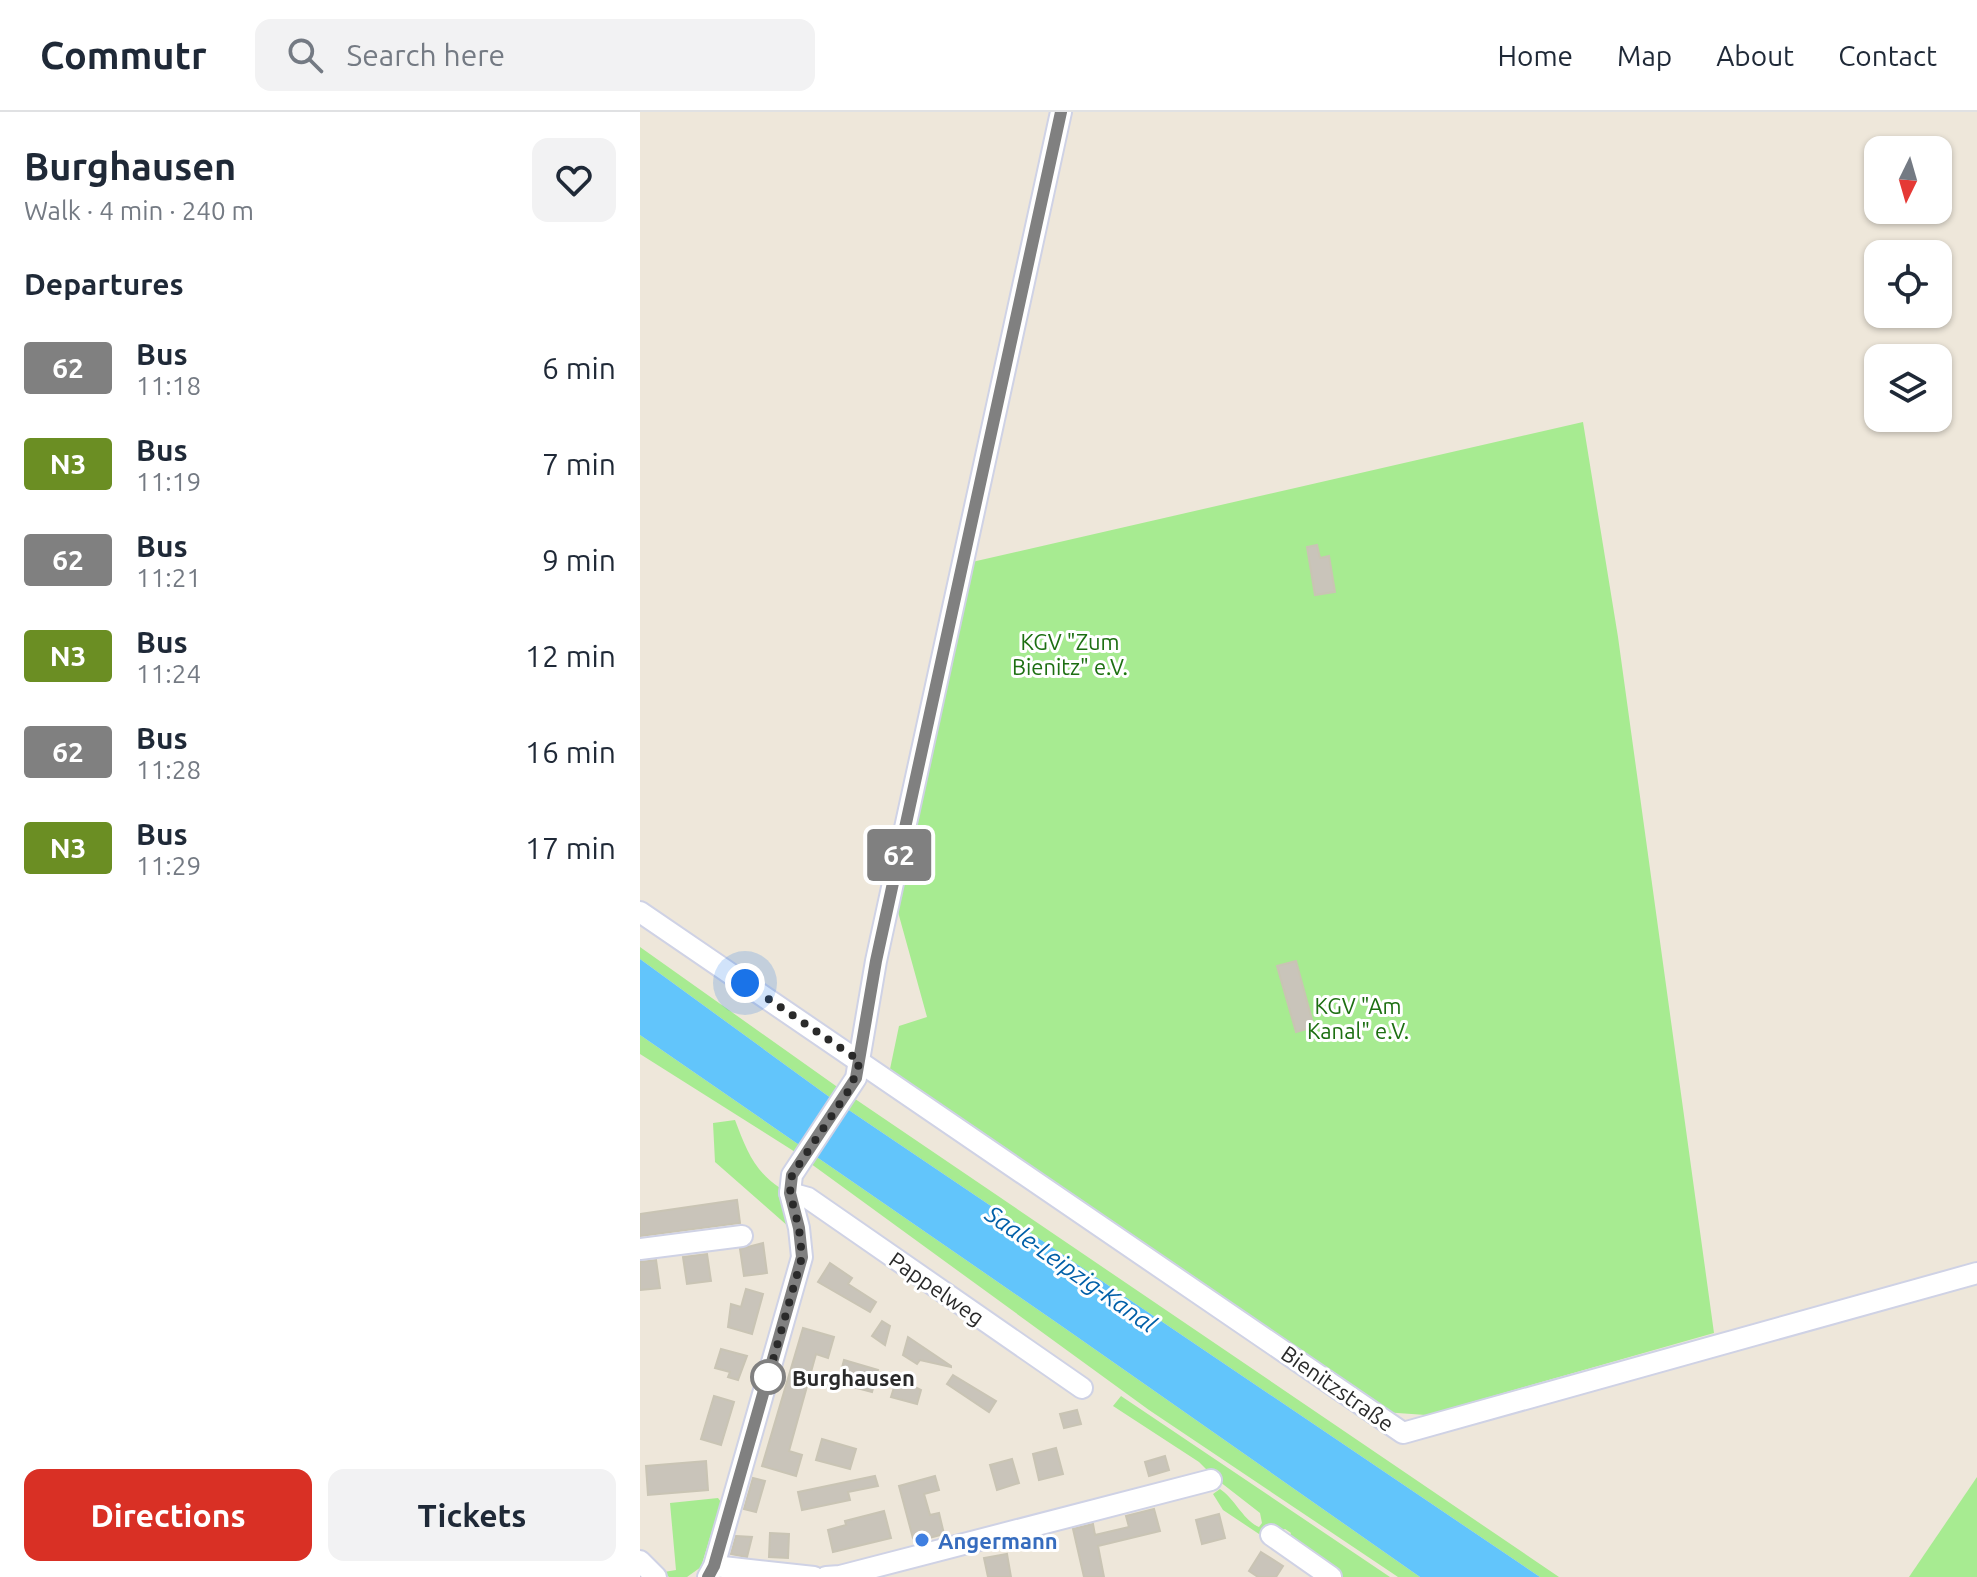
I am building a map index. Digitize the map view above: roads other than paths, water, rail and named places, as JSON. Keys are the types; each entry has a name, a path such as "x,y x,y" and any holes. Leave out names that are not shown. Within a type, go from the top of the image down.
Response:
{"street":[{"path":"814,1577 711,1571 802,1257 790,1193 792,1175 851,1087 860,1061 879,947 1061,112"},
{"name":"Bienitzstraße","path":"640,912 1403,1433 1977,1273"},
{"name":"Pappelweg","path":"790,1193 808,1198 1082,1388"},
{"path":"640,1249 742,1236"},
{"path":"835,1577 1211,1480"},
{"path":"1271,1535 1331,1577"},
{"path":"640,1561 656,1577"}],"water":[{"name":"Saale-Leipzig-Kanal","path":"640,959 828,1096 1540,1577 1420,1577 640,1035"}],"place":[{"name":"Burghausen","path":"768,1377"},
{"name":"Angermann","path":"922,1540"}],"park label":[{"name":"KGV \"Zum Bienitz\" e.V.","path":"1070,654"},
{"name":"KGV \"Am Kanal\" e.V.","path":"1358,1018"}]}
